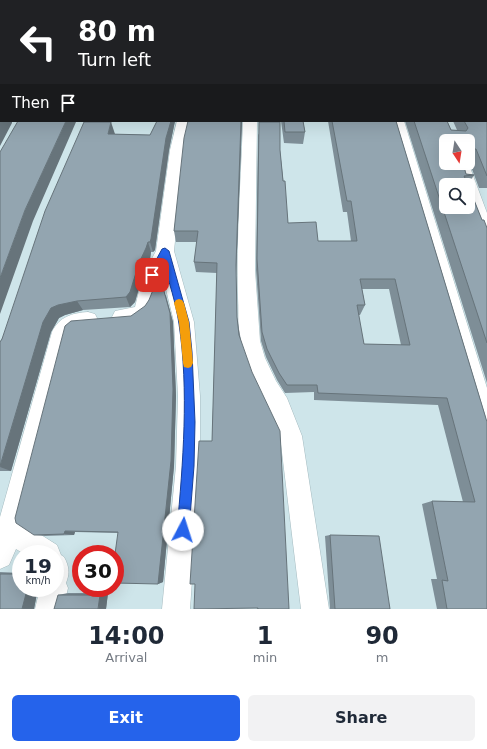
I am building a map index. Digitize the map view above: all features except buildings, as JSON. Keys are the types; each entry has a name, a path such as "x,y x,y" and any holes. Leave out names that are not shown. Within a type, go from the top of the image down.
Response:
{"street":[{"path":"0,556 12,520 62,332 68,324 77,321 135,316 142,313 146,303 152,275 165,251 177,150 184,122"},
{"path":"250,122 246,270 250,341 255,359 268,388 279,406 291,436 315,609"},
{"path":"397,122 487,424"},
{"path":"463,170 487,236"},
{"path":"165,251 184,322 189,396 188,466 176,609"},
{"path":"12,520 17,535 33,545"},
{"path":"49,609 52,597"}],"slow traffic":[{"path":"179,303 184,322 188,363"}],"route":[{"path":"152,275 165,251 184,322 187,352 190,422 183,530"}]}
